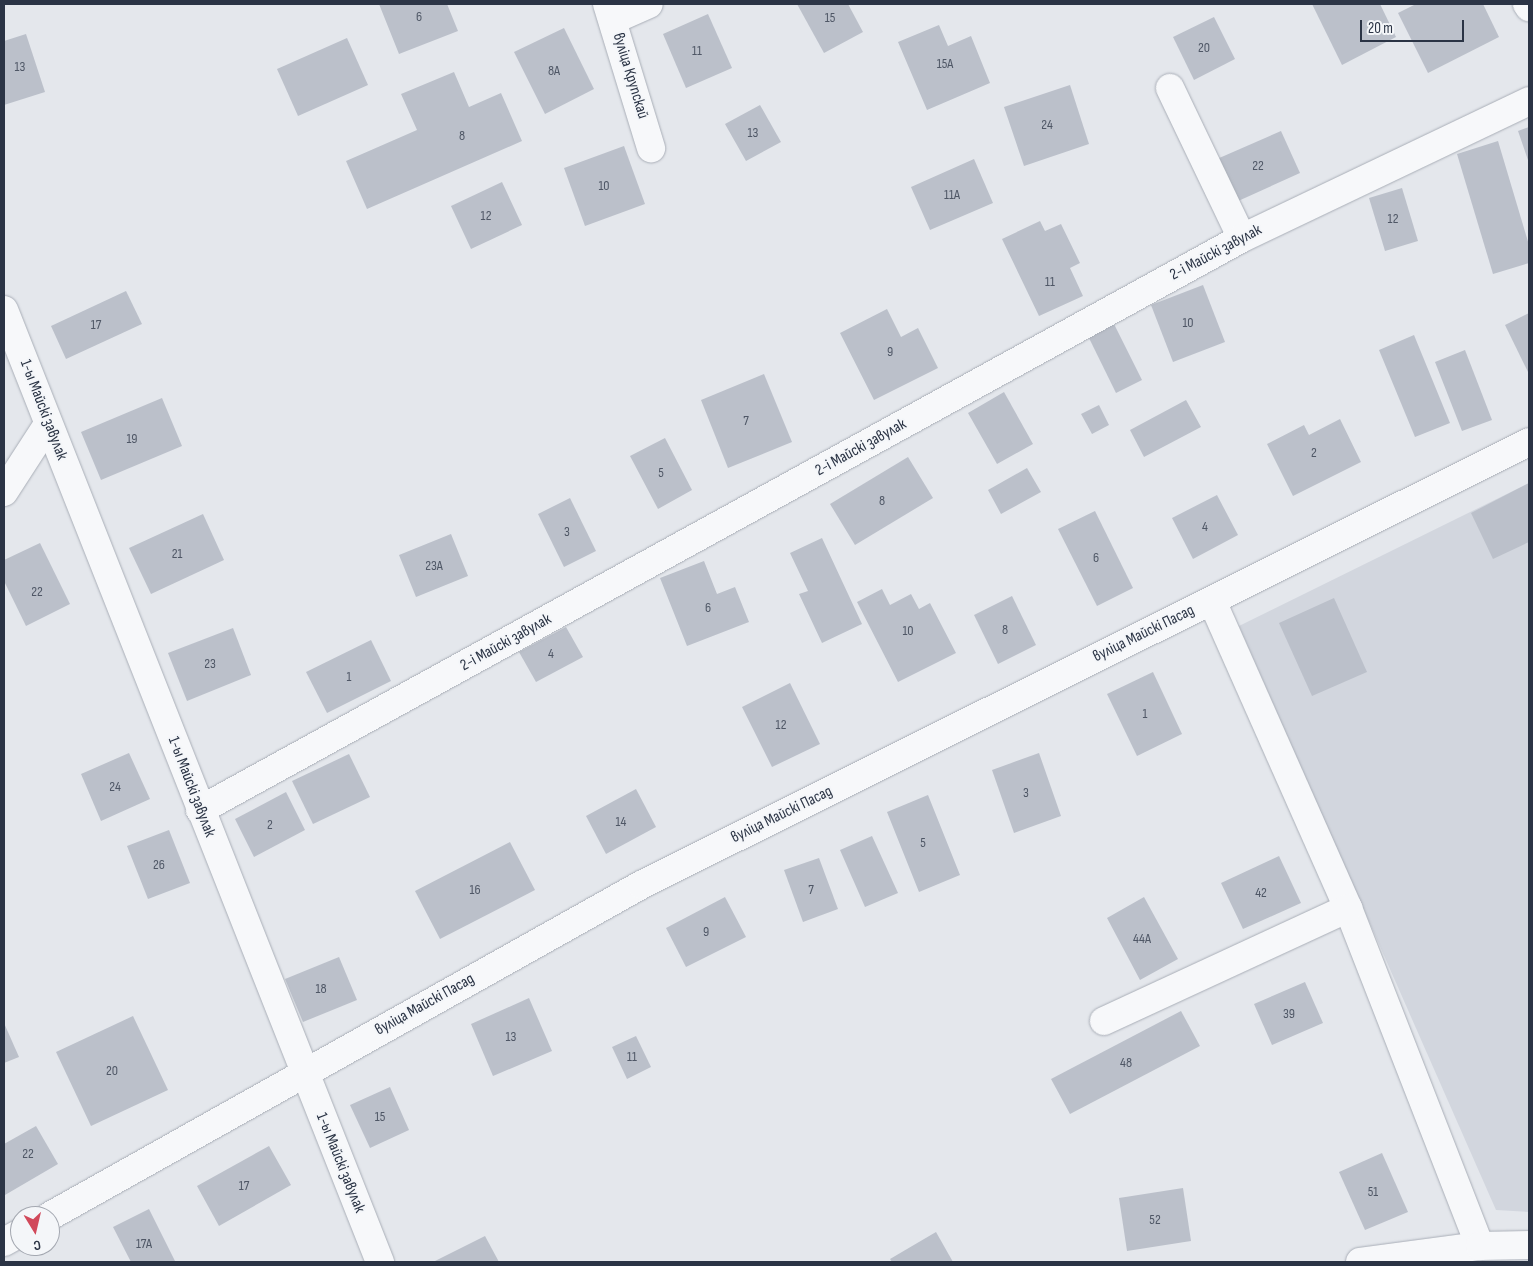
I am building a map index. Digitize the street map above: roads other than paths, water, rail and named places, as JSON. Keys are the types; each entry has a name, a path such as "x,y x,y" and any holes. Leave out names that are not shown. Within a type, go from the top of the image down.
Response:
{"street":[{"path":"610,12 649,4"},
{"name":"вуліца Крупскай","path":"610,12 651,148"},
{"path":"1170,88 1242,238"},
{"name":"2-і Майскі завулак","path":"200,810 1242,238 1529,101"},
{"name":"1-ы Майскі завулак","path":"4,310 380,1262"},
{"path":"4,492 48,424"},
{"name":"вуліца Майскі Пасад","path":"60,1210 304,1072 642,885 1529,442"},
{"path":"1212,600 1348,908 1480,1246"},
{"path":"1104,1021 1348,908"},
{"path":"1360,1262 1480,1246 1529,1245"}]}
